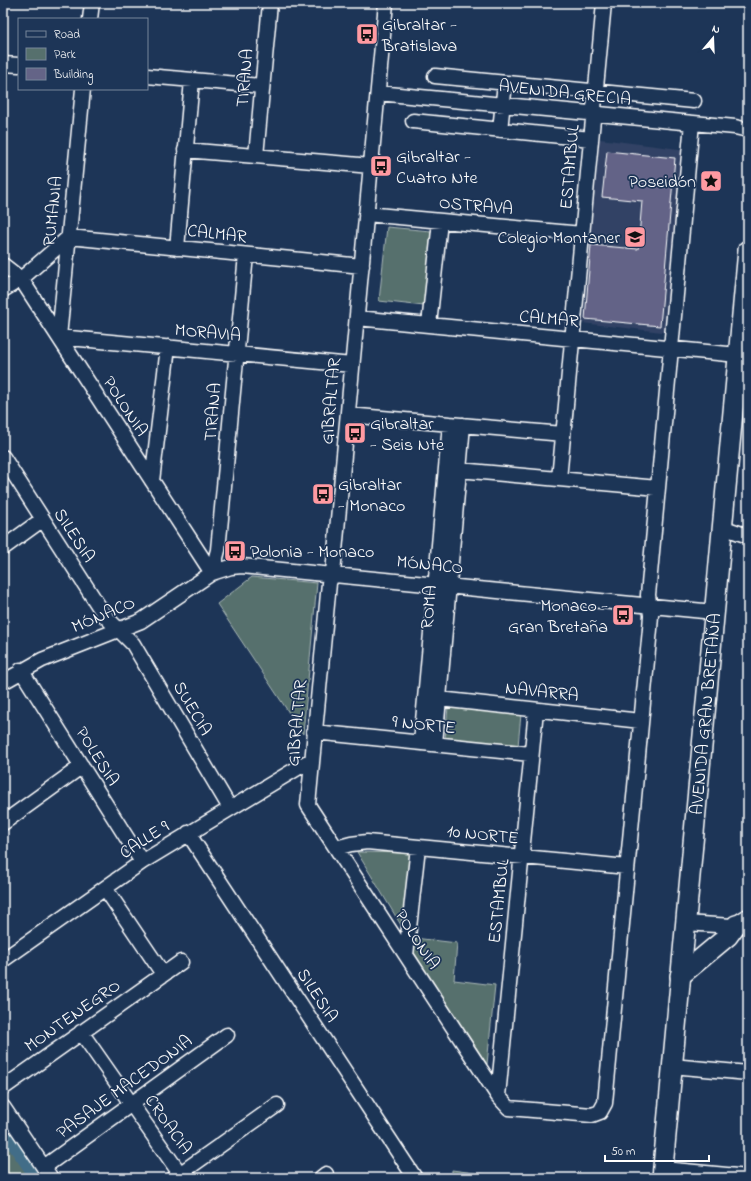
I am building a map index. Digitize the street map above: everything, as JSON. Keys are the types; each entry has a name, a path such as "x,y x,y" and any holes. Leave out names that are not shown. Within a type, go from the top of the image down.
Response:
{"main road":[{"name":"AVENIDA GRAN BRETAÑA","path":"662,1174 722,527 742,347 748,256"},
{"path":"680,976 728,936 742,921"}],"street":[{"path":"90,18 92,3"},
{"name":"TIRANA","path":"256,156 270,3"},
{"name":"GIBRALTAR","path":"308,803 329,583 333,573 386,3"},
{"name":"ESTAMBUL","path":"559,479 604,3"},
{"path":"3,64 18,65"},
{"path":"148,76 262,86"},
{"path":"435,76 694,101"},
{"path":"177,248 192,80"},
{"path":"500,130 505,83"},
{"name":"RUMANIA","path":"59,337 83,90"},
{"name":"AVENIDA GRECIA","path":"378,93 664,120 748,130"},
{"path":"664,120 666,99"},
{"path":"414,121 591,138"},
{"path":"627,867 651,615 648,595 692,123"},
{"path":"186,150 371,166"},
{"name":"OSTRAVA","path":"366,214 582,234"},
{"path":"429,325 440,221"},
{"path":"3,290 21,280 69,237"},
{"name":"CALMAR","path":"69,237 362,266"},
{"name":"TIRANA","path":"212,573 218,550 246,254"},
{"name":"POLONIA","path":"3,265 21,280 212,573"},
{"name":"CALMAR","path":"357,318 671,348 742,347"},
{"name":"MORAVIA","path":"59,337 352,365"},
{"path":"152,481 168,347"},
{"path":"348,414 563,434"},
{"name":"ROMA","path":"442,584 459,470 457,425"},
{"name":"ROMA","path":"428,743 434,705 442,584 457,425"},
{"name":"SILESIA","path":"3,457 105,616 119,631"},
{"path":"459,470 658,488"},
{"path":"3,548 43,519"},
{"path":"722,527 748,536"},
{"name":"MÓNACO","path":"3,682 22,670 59,652 119,631 141,621 212,573 231,567 242,566 333,573 714,612"},
{"name":"SUECIA","path":"119,631 133,644 230,808"},
{"name":"POLESIA","path":"22,670 142,862"},
{"name":"NAVARRA","path":"434,705 536,710 641,721"},
{"name":"ESTAMBUL","path":"498,1096 536,710"},
{"name":"9 NORTE","path":"314,732 531,754"},
{"name":"CALLE 9","path":"3,960 142,862 311,760"},
{"path":"3,822 82,766"},
{"name":"POLONIA","path":"308,803 498,1096 509,1108 592,1115 600,1112 603,1108 627,867"},
{"name":"SILESIA","path":"188,833 416,1178"},
{"name":"10 NORTE","path":"336,848 350,844 367,842 627,867"},
{"path":"406,955 418,847"},
{"path":"105,888 163,974"},
{"path":"685,923 742,921"},
{"name":"MONTENEGRO","path":"3,1088 181,962"},
{"name":"CROACIA","path":"81,1032 132,1104 179,1177"},
{"name":"PASAJE MACEDONIA","path":"48,1173 132,1104 227,1035"},
{"path":"672,1066 748,1073"},
{"path":"179,1177 277,1106"},
{"path":"3,1107 48,1173"},
{"path":"662,1174 748,1177"}],"shaded area":[{"name":"Colegio Montaner","path":"600,139 687,150 671,333 582,323"}],"green space":[{"path":"387,227 431,231 424,306 379,301"},
{"path":"252,577 317,583 303,734 217,604"},
{"path":"448,707 521,714 518,746 445,739"},
{"path":"357,852 410,853 407,935"},
{"path":"414,938 457,943 454,980 495,985 487,1064 413,951"},
{"path":"3,1122 42,1178 3,1178"},
{"path":"452,1170 490,1175 489,1178 452,1178"}],"building":[{"name":"Colegio Montaner","path":"607,151 675,158 660,326 585,319 591,245 638,249 642,201 602,197"}],"waterway":[{"path":"3,1127 38,1178"}],"place":[{"name":"Gibraltar - Bratislava","path":"367,34"},
{"name":"Gibraltar - Cuatro Nte","path":"381,166"},
{"name":"Poseidón","path":"711,181"},
{"name":"Colegio Montaner","path":"635,237"},
{"name":"Gibraltar - Seis Nte","path":"355,433"},
{"name":"Gibraltar - Monaco","path":"323,494"},
{"name":"Polonia - Monaco","path":"235,551"},
{"name":"Monaco - Gran Bretaña","path":"623,615"}]}
